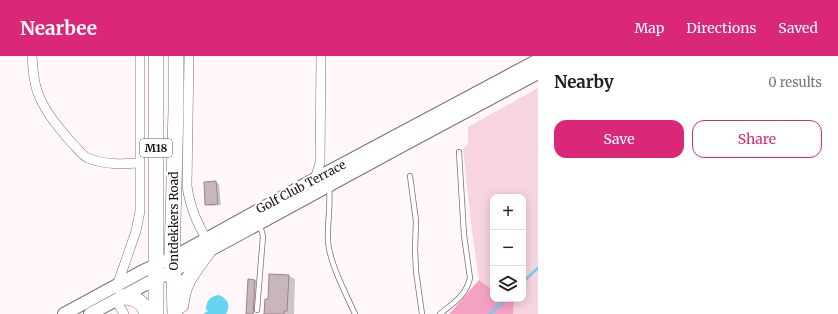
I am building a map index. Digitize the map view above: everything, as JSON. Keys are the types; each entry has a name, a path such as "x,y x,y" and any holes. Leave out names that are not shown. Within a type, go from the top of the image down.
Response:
{"main road":[{"name":"Ontdekkers Road","path":"156,56 156,314"},
{"name":"Ontdekkers Road","path":"175,314 172,265 176,56"},
{"path":"181,314 185,285 209,246"},
{"path":"119,294 140,301 147,314"}],"street":[{"path":"32,56 34,77 39,98 48,114 63,133 86,157 107,163 140,163"},
{"path":"124,314 119,294 140,211 140,56"},
{"name":"Ontdekkers Road","path":"189,56 187,186 191,208 209,246"},
{"path":"321,56 321,179"},
{"name":"Golf Club Terrace","path":"90,314 119,294 209,246 321,179 538,60"},
{"name":"Golf Club Terrace","path":"321,179 407,143 538,73"},
{"name":"Golf Club Terrace","path":"64,314 119,294"}],"lane":[{"path":"440,314 462,296 469,285 470,278 464,235 459,152"},
{"path":"410,176 416,221 416,271 422,314"},
{"path":"321,179 329,192 328,242 330,254 355,314"},
{"path":"254,220 261,229 263,236 257,310"}],"shaded area":[{"path":"538,88 538,314 513,314 514,302 526,302 526,194 490,194 490,288 479,280 463,149 468,144 468,127"},
{"path":"479,280 490,288 490,302 514,302 513,314 449,314"}],"water":[{"path":"219,295 225,298 228,303 226,314 203,314 208,311 206,310 206,307 209,300 213,296"}],"building":[{"path":"216,181 218,204 205,205 204,182"},
{"path":"269,274 289,275 287,311 284,311 284,314 264,314 265,299 268,299"},
{"path":"248,279 255,280 253,314 246,314"}],"waterway":[{"path":"526,279 538,268"},
{"path":"490,314 503,302"}]}
